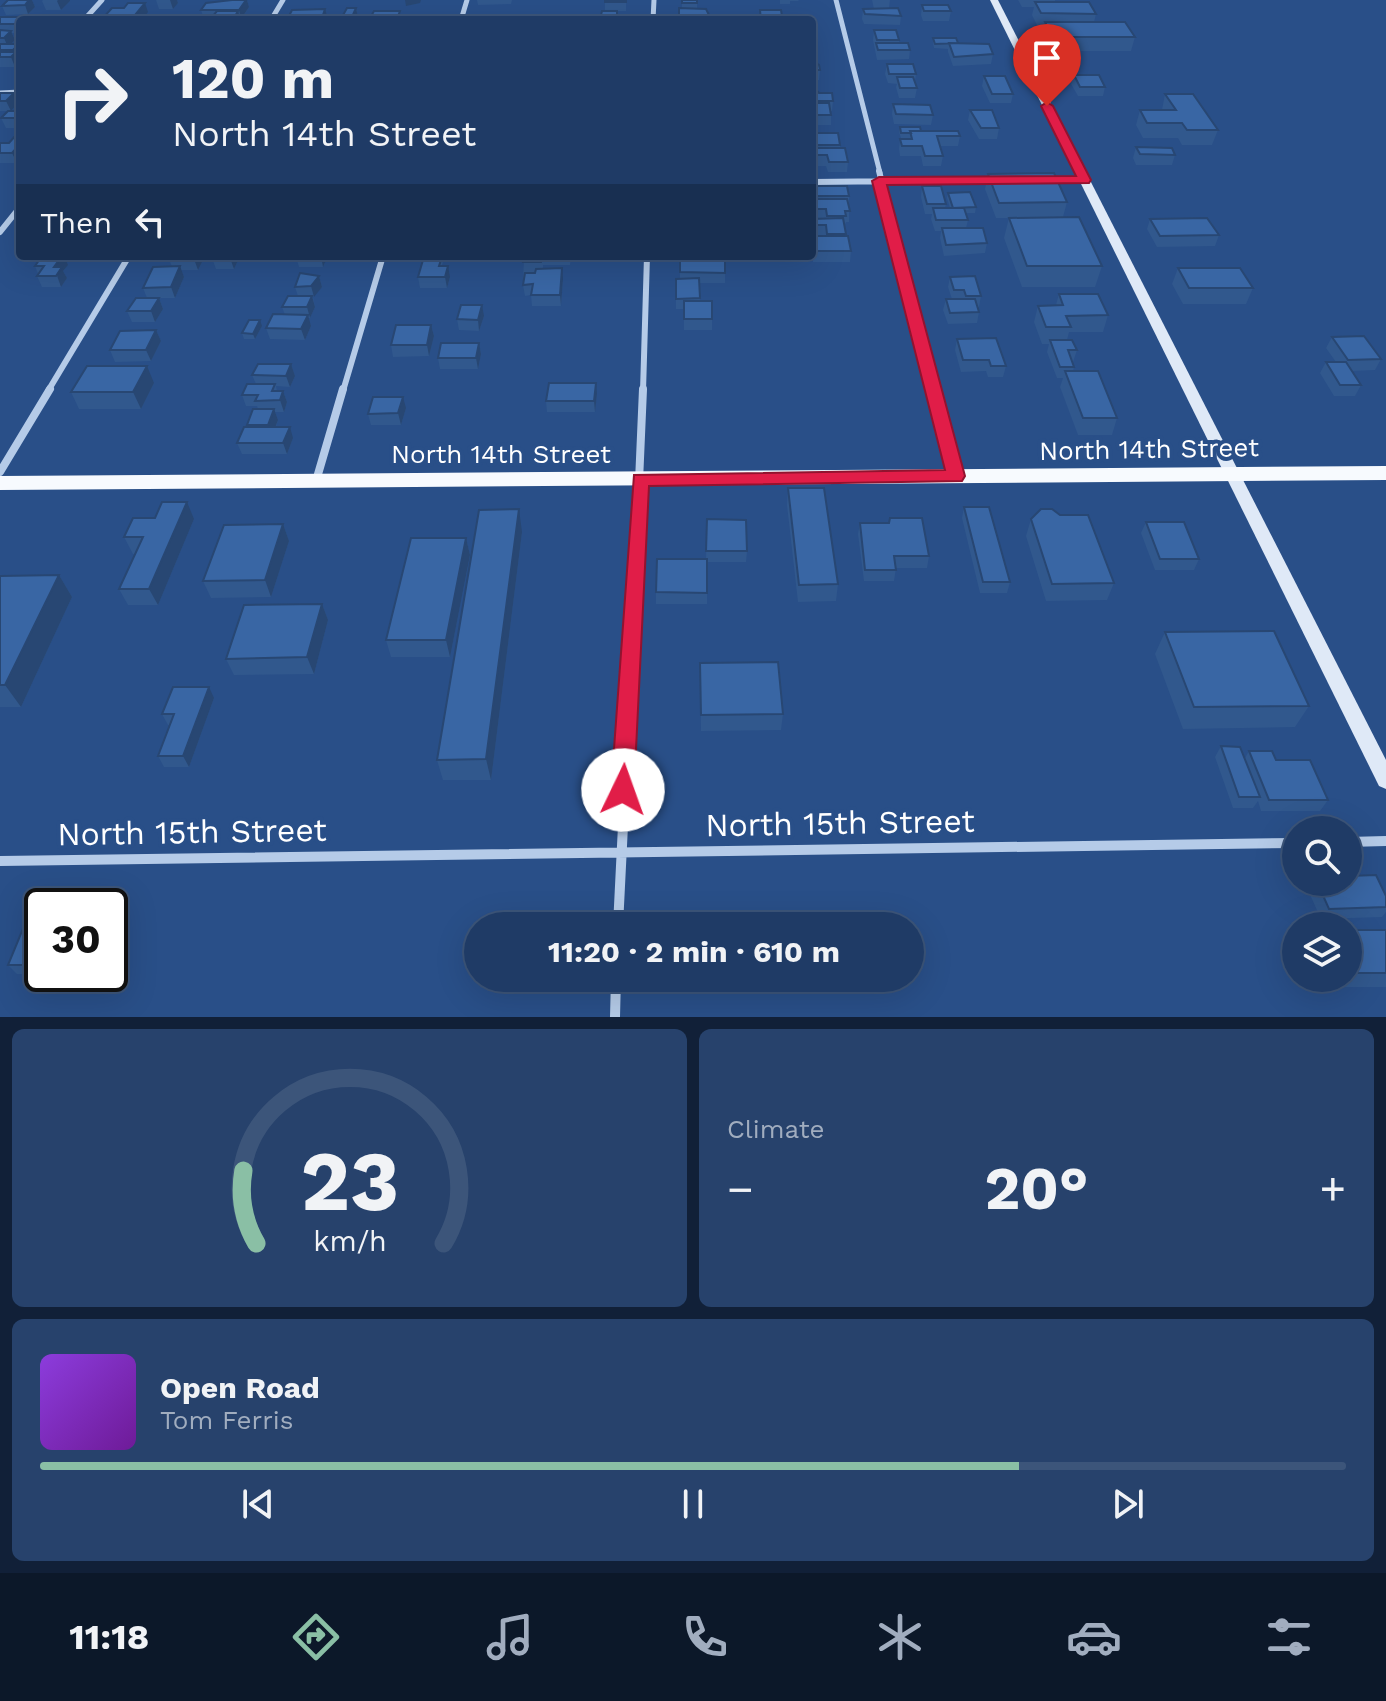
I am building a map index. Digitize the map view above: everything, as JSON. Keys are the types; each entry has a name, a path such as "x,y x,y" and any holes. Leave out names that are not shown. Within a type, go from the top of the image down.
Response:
{"main road":[{"path":"994,0 1386,780"},
{"name":"North 14th Street","path":"0,483 1386,473"}],"street":[{"path":"88,16 102,0"},
{"path":"836,0 879,181 956,476"},
{"path":"816,182 1006,180"},
{"path":"1037,180 1085,180"},
{"path":"0,232 16,212"},
{"path":"0,472 127,260"},
{"path":"316,481 382,260"},
{"path":"618,912 641,480 647,260"},
{"path":"1362,842 1386,841"},
{"name":"North 15th Street","path":"0,861 1282,843"},
{"path":"615,1017 616,992"}],"building":[{"path":"8,0 29,0 25,5 2,6"},
{"path":"246,0 239,10 201,10 206,3"},
{"path":"626,0 626,2 605,2"},
{"path":"682,0 697,0 697,3 682,3"},
{"path":"1035,2 1089,2 1096,14 1041,13"},
{"path":"128,3 145,3 134,16 105,16 112,8 124,8"},
{"path":"922,5 948,5 951,11 924,11"},
{"path":"347,8 356,8 352,16 343,16"},
{"path":"679,8 706,9 710,16 679,16"},
{"path":"898,8 901,16 865,14 863,9"},
{"path":"325,9 323,15 289,16 292,10"},
{"path":"760,10 781,10 782,16 772,16 761,16"},
{"path":"217,11 238,11 235,16 213,16"},
{"path":"374,11 400,11 398,16 371,16"},
{"path":"602,11 617,11 617,15 601,15"},
{"path":"0,17 16,17 16,24 0,24"},
{"path":"1045,22 1125,22 1135,37 1053,37"},
{"path":"0,30 11,31 0,38"},
{"path":"874,30 896,30 899,40 877,40"},
{"path":"933,38 956,38 958,43 935,44"},
{"path":"876,43 908,43 910,50 878,50"},
{"path":"949,43 989,44 993,54 954,57"},
{"path":"0,44 16,44 13,50 0,50"},
{"path":"0,52 16,52 11,57 0,57"},
{"path":"887,64 913,64 916,74 889,74"},
{"path":"1074,75 1099,75 1105,87 1080,87"},
{"path":"984,76 1005,76 1013,94 992,94"},
{"path":"897,77 913,77 917,88 900,88"},
{"path":"816,90 832,93 833,101 816,101"},
{"path":"0,93 14,93 6,101 0,101"},
{"path":"1165,94 1193,94 1218,130 1187,130 1182,123 1147,123 1140,110 1176,110"},
{"path":"816,103 829,103 831,115 816,115"},
{"path":"893,104 930,105 933,115 896,114"},
{"path":"970,110 992,110 999,128 981,128"},
{"path":"8,111 16,111 16,118 1,118"},
{"path":"900,127 920,127 921,131 901,133"},
{"path":"910,131 958,131 960,136 937,136 943,156 925,156 922,146 902,146 900,139 912,139"},
{"path":"816,133 838,133 840,145 816,145"},
{"path":"16,135 16,148 12,153 0,153 0,143 9,143"},
{"path":"1136,147 1172,148 1175,155 1140,154"},
{"path":"816,148 845,148 848,162 829,162 827,155 816,155"},
{"path":"1054,173 1067,202 999,203 988,174"},
{"path":"816,186 847,186 849,196 816,196"},
{"path":"922,186 941,186 946,204 927,204"},
{"path":"970,192 976,207 953,208 948,193"},
{"path":"816,199 847,199 850,211 845,211 846,216 827,216 826,209 816,209"},
{"path":"933,208 964,208 968,220 936,220"},
{"path":"1079,217 1102,266 1027,266 1009,218"},
{"path":"843,218 846,234 827,234 826,225 816,225 816,219"},
{"path":"1207,218 1219,235 1160,236 1150,219"},
{"path":"942,228 983,228 987,243 946,245"},
{"path":"816,236 848,236 851,251 816,251"},
{"path":"39,260 59,260 54,267 62,267 56,276 37,276 44,266 35,266"},
{"path":"423,260 441,260 439,266 448,266 445,277 418,277"},
{"path":"680,260 725,260 725,273 680,272"},
{"path":"180,266 171,287 143,288 153,267"},
{"path":"562,268 560,295 531,295 533,284 523,285 525,273 535,273 536,269"},
{"path":"1178,268 1240,268 1253,288 1189,288"},
{"path":"300,273 319,276 311,286 295,287"},
{"path":"975,276 981,296 966,296 964,290 954,290 950,277"},
{"path":"699,278 700,298 676,299 676,279"},
{"path":"1059,294 1098,294 1108,315 1066,316 1071,327 1046,327 1038,306 1063,305"},
{"path":"288,296 312,296 307,307 282,307"},
{"path":"136,298 159,298 151,311 127,311"},
{"path":"946,299 975,299 979,312 950,313"},
{"path":"684,301 712,301 712,319 684,319"},
{"path":"461,305 482,305 478,320 457,319"},
{"path":"273,314 308,315 301,329 266,328"},
{"path":"249,320 260,320 253,334 242,333"},
{"path":"396,325 431,325 427,345 391,345"},
{"path":"156,330 146,350 110,350 120,331"},
{"path":"1364,336 1381,359 1348,360 1332,337"},
{"path":"996,338 1006,366 991,366 989,360 963,360 957,339"},
{"path":"1050,340 1072,340 1077,350 1068,350 1074,367 1060,367"},
{"path":"441,343 479,343 476,358 438,358"},
{"path":"1326,362 1346,362 1361,385 1340,385"},
{"path":"258,364 291,364 286,376 252,375"},
{"path":"87,366 147,366 133,392 71,392"},
{"path":"1065,371 1098,371 1117,418 1083,418"},
{"path":"549,383 596,383 594,401 546,401"},
{"path":"247,384 275,384 272,391 283,391 280,400 255,401 258,395 242,395"},
{"path":"373,397 403,397 398,413 368,414"},
{"path":"253,409 274,409 268,425 247,425"},
{"path":"244,427 290,427 283,443 237,443"},
{"path":"788,488 824,488 838,584 799,585"},
{"path":"162,502 187,502 149,589 119,589 143,537 124,537 133,518 155,518"},
{"path":"964,507 989,507 1010,582 983,582"},
{"path":"519,509 486,759 437,760 479,510"},
{"path":"1041,509 1052,509 1060,515 1088,515 1114,583 1052,584 1031,519"},
{"path":"890,518 922,518 929,556 894,556 896,570 865,570 860,523 889,523"},
{"path":"707,519 746,520 747,551 706,551"},
{"path":"1146,522 1184,522 1199,559 1160,559"},
{"path":"283,524 265,580 203,581 224,525"},
{"path":"411,538 466,538 446,640 386,640"},
{"path":"657,559 707,559 707,593 656,592"},
{"path":"59,575 5,685 0,685 0,576"},
{"path":"322,604 307,657 226,659 244,605"},
{"path":"1274,631 1309,706 1194,707 1165,632"},
{"path":"778,662 783,714 701,715 700,663"},
{"path":"173,687 209,687 183,756 158,756 174,714 162,714"},
{"path":"1221,746 1240,747 1260,797 1239,797"},
{"path":"1249,751 1272,751 1276,760 1310,760 1328,800 1269,800"},
{"path":"1376,875 1386,896 1386,907 1329,909 1323,896 1362,896 1362,876"},
{"path":"24,926 24,965 8,965"},
{"path":"1362,930 1386,930 1386,973 1362,973"}],"route":[{"path":"623,790 641,480 956,476 879,181 1085,180 1047,106"}]}
